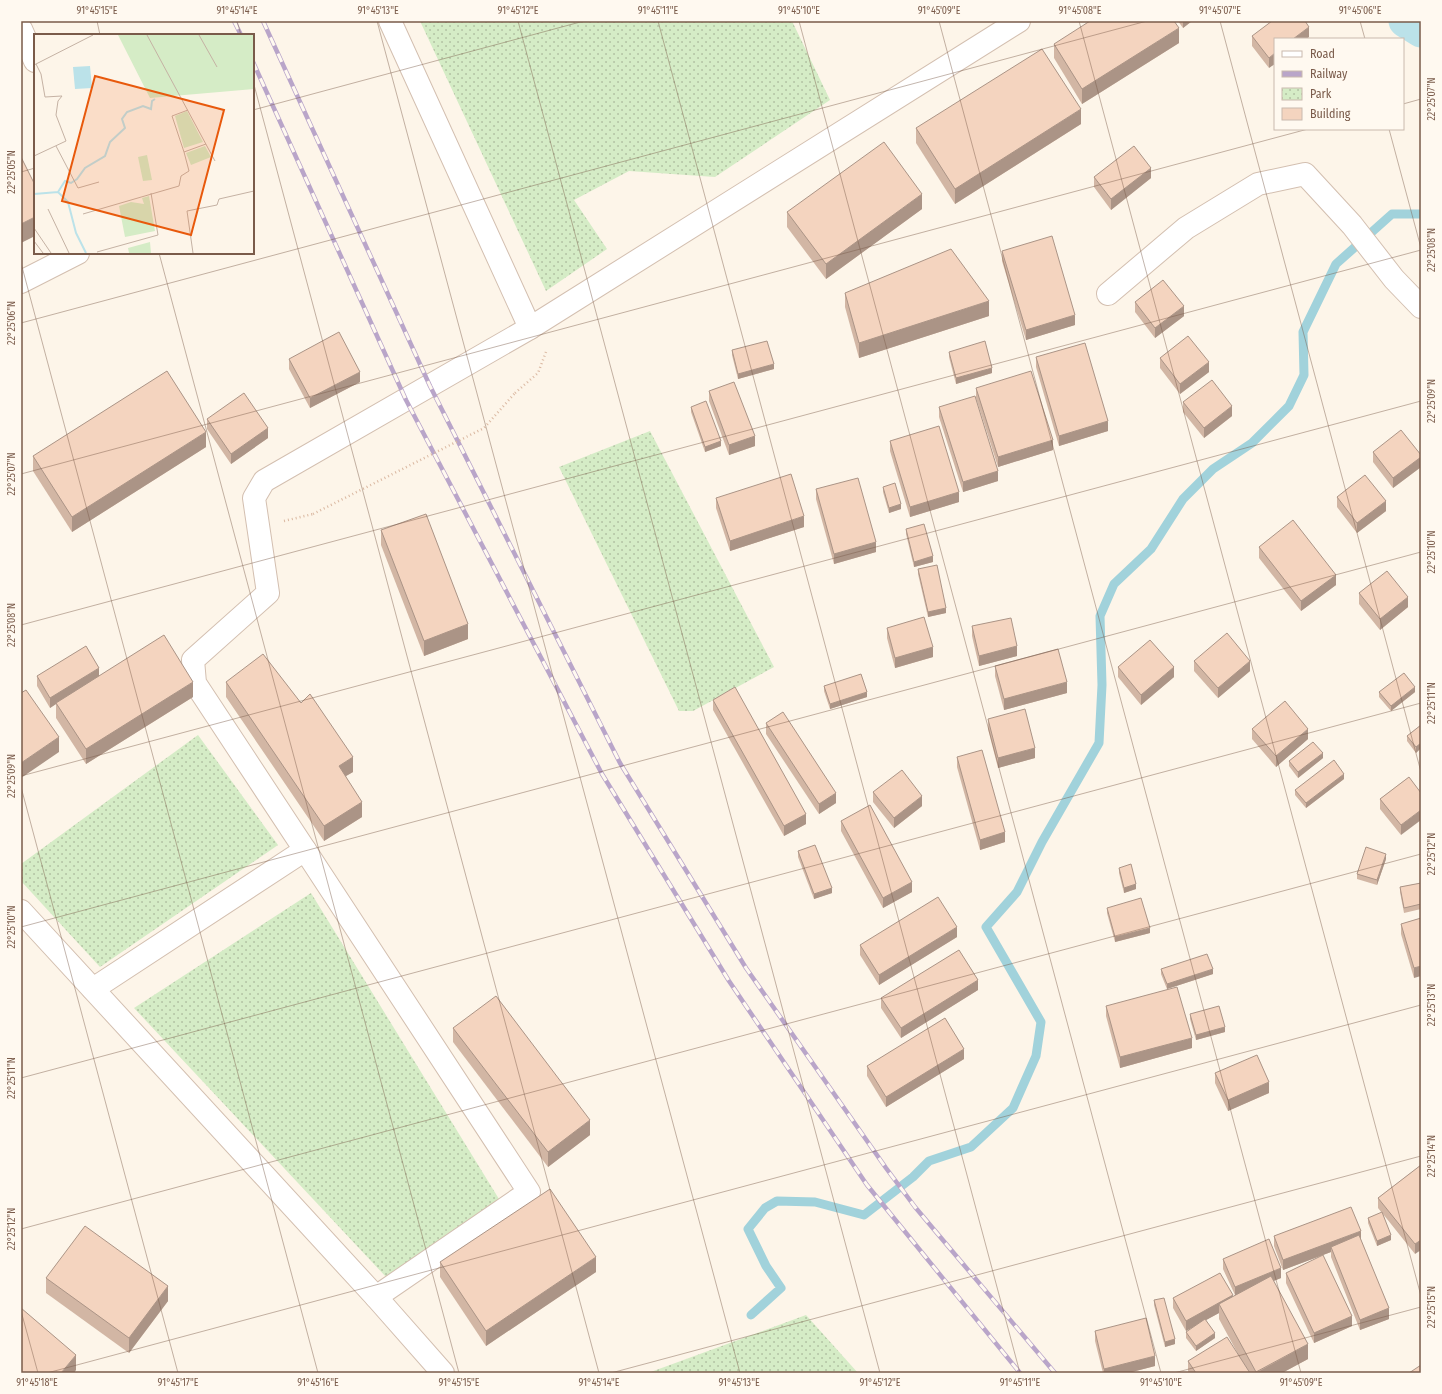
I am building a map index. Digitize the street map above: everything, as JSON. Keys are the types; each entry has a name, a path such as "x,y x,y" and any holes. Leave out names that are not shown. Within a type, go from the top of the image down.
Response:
{"street":[{"path":"390,21 530,328"},
{"path":"376,1297 530,1192 195,683 193,660 268,593 254,498 264,481 530,328 1019,21"},
{"path":"21,29 34,59"},
{"path":"1108,294 1186,228 1258,184 1305,174 1352,225 1394,279 1421,307"},
{"path":"21,282 76,254"},
{"path":"93,989 305,850"},
{"path":"21,910 376,1297 442,1373"}],"path":[{"path":"313,514 484,428 514,393"}],"green space":[{"path":"420,21 792,21 830,100 715,177 629,171 574,200 607,249 546,291"},
{"path":"650,431 774,667 693,711 679,711 559,467"},
{"path":"198,735 278,845 100,967 21,881 21,864"},
{"path":"311,893 499,1199 387,1278 134,1008"},
{"path":"806,1315 858,1373 648,1373"}],"building":[{"path":"1090,21 1174,21 1179,28 1082,89 1054,44"},
{"path":"1272,21 1305,21 1309,27 1294,38 1274,38 1274,54 1269,58 1252,36"},
{"path":"1042,49 1081,109 955,189 916,128"},
{"path":"884,142 922,194 826,264 787,212"},
{"path":"1134,146 1151,168 1111,199 1094,177"},
{"path":"21,157 34,183 34,218 21,224"},
{"path":"1052,236 1075,315 1026,330 1002,251"},
{"path":"951,249 989,301 859,343 845,293"},
{"path":"1163,280 1184,306 1155,328 1135,302"},
{"path":"339,332 360,372 310,398 289,359"},
{"path":"1188,336 1209,362 1180,384 1160,358"},
{"path":"767,341 774,364 738,374 732,350"},
{"path":"985,341 992,368 956,378 949,352"},
{"path":"1085,343 1108,421 1059,436 1036,357"},
{"path":"167,371 206,432 72,517 33,456"},
{"path":"1031,371 1053,440 998,457 976,388"},
{"path":"1212,380 1232,406 1204,428 1183,402"},
{"path":"734,382 755,436 729,445 709,391"},
{"path":"244,393 268,428 231,454 207,419"},
{"path":"975,396 998,471 963,482 939,407"},
{"path":"706,401 721,441 705,447 691,407"},
{"path":"939,426 959,492 910,507 890,441"},
{"path":"1401,430 1421,457 1393,478 1373,452"},
{"path":"791,474 804,516 730,541 716,498"},
{"path":"1365,475 1386,501 1357,523 1337,497"},
{"path":"858,478 876,542 834,554 816,489"},
{"path":"895,483 901,504 889,508 883,487"},
{"path":"426,514 468,624 424,641 381,530"},
{"path":"1293,520 1336,575 1301,601 1259,547"},
{"path":"924,524 933,556 914,562 906,529"},
{"path":"937,565 946,608 928,612 918,569"},
{"path":"1387,571 1408,597 1380,619 1359,593"},
{"path":"924,617 933,647 895,658 887,628"},
{"path":"1011,618 1017,646 979,656 972,626"},
{"path":"1227,633 1250,661 1218,688 1194,661"},
{"path":"164,635 193,682 86,749 56,703"},
{"path":"1150,640 1174,667 1141,695 1118,667"},
{"path":"86,646 99,668 50,698 37,676"},
{"path":"1058,649 1067,682 1004,699 995,666"},
{"path":"263,654 301,703 310,694 353,757 339,766 362,802 324,826 226,682"},
{"path":"1404,673 1415,687 1391,706 1379,692"},
{"path":"861,674 867,692 830,704 824,686"},
{"path":"735,687 806,814 784,826 713,700"},
{"path":"26,690 59,737 21,763 21,693"},
{"path":"1285,701 1308,729 1276,756 1252,729"},
{"path":"1025,709 1035,748 998,758 988,719"},
{"path":"783,712 836,793 819,804 766,723"},
{"path":"1421,725 1421,743 1416,747 1407,736"},
{"path":"1313,742 1323,753 1298,772 1289,761"},
{"path":"982,750 1005,832 980,840 957,757"},
{"path":"1334,760 1344,774 1306,803 1295,790"},
{"path":"902,770 922,796 894,818 873,792"},
{"path":"1409,777 1421,793 1421,810 1401,825 1380,799"},
{"path":"870,805 912,882 883,898 841,821"},
{"path":"815,845 832,888 814,894 798,851"},
{"path":"1366,847 1386,854 1377,880 1357,874"},
{"path":"1131,864 1136,884 1124,888 1119,868"},
{"path":"1421,883 1421,904 1404,908 1400,887"},
{"path":"938,897 957,927 879,975 860,945"},
{"path":"1141,898 1150,928 1115,937 1107,908"},
{"path":"1421,918 1421,966 1414,968 1401,924"},
{"path":"959,950 978,980 901,1028 881,998"},
{"path":"1207,954 1213,969 1167,984 1161,969"},
{"path":"1177,987 1192,1038 1120,1057 1106,1006"},
{"path":"496,996 590,1120 548,1152 453,1028"},
{"path":"1219,1006 1225,1027 1196,1035 1190,1014"},
{"path":"945,1018 964,1049 886,1097 867,1066"},
{"path":"1257,1055 1269,1082 1228,1100 1215,1073"},
{"path":"1421,1165 1421,1240 1415,1244 1378,1198"},
{"path":"550,1189 596,1257 486,1331 440,1262"},
{"path":"1351,1207 1361,1231 1283,1260 1274,1236"},
{"path":"1382,1212 1391,1235 1377,1241 1368,1218"},
{"path":"85,1226 168,1286 129,1338 46,1278"},
{"path":"1359,1235 1389,1308 1360,1320 1331,1247"},
{"path":"1269,1239 1281,1268 1235,1287 1223,1259"},
{"path":"1323,1255 1352,1316 1314,1333 1286,1273"},
{"path":"1220,1273 1233,1295 1186,1321 1173,1298"},
{"path":"1271,1276 1308,1344 1256,1372 1219,1304"},
{"path":"1164,1298 1175,1339 1165,1342 1154,1300"},
{"path":"21,1308 76,1355 61,1373 21,1373"},
{"path":"1146,1318 1155,1356 1104,1369 1095,1331"},
{"path":"1205,1319 1215,1333 1196,1346 1186,1332"},
{"path":"1227,1337 1250,1373 1196,1373 1188,1361"},
{"path":"1421,1365 1421,1373 1409,1373"}],"waterway":[{"path":"1405,21 1421,31"},
{"path":"751,1315 781,1288 766,1266 748,1229 765,1208 777,1201 815,1202 864,1215 913,1177 929,1161 971,1147 1013,1108 1036,1056 1041,1022 986,927 1017,892 1042,842 1099,743 1102,685 1100,616 1114,584 1151,549 1183,499 1213,469 1252,443 1289,406 1304,375 1303,332 1336,264 1392,214 1421,214"}],"railway":[{"path":"234,21 240,34"},
{"path":"263,21 430,386 620,763 746,968 886,1168 915,1207 1055,1373"},
{"path":"254,64 406,400 602,774 729,981 867,1185 1020,1373"}]}
